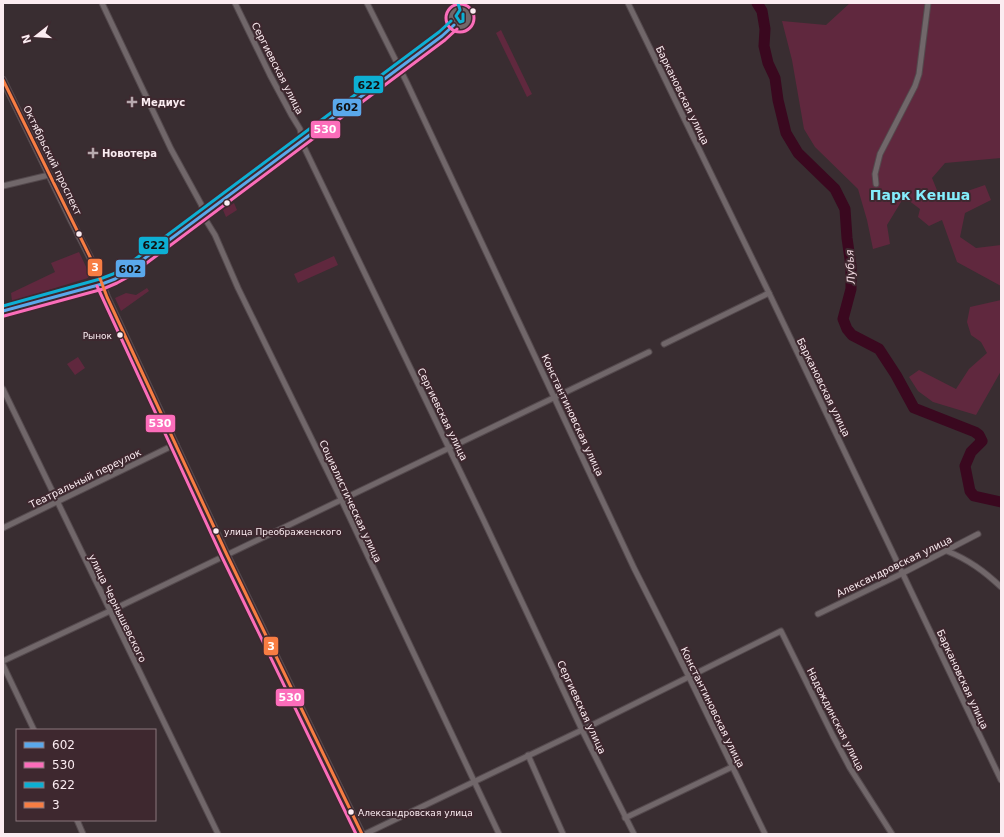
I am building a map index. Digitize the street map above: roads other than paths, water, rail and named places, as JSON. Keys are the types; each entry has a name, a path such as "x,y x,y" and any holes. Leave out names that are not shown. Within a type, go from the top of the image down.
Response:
{"street":[{"name":"Социалистическая улица","path":"102,3 174,154 201,204 204,214 215,235 238,288 341,499 499,834"},
{"name":"Сергиевская улица","path":"235,3 270,75 300,129 304,147 449,447 582,730 634,834"},
{"name":"Константиновская улица","path":"367,3 555,398 634,568 689,677 764,834"},
{"name":"Баркановская улица","path":"628,3 769,293 1001,780"},
{"path":"876,184 875,174 880,154 915,86 919,74 928,3"},
{"path":"454,6 464,9 468,13 470,19 468,24 464,27 454,25 451,20 451,15 454,6"},
{"path":"3,311 102,284 125,273 302,139 442,36 454,25"},
{"name":"Октябрьский проспект","path":"3,80 48,175 98,273 107,297 227,555 363,834"},
{"path":"3,186 48,175"},
{"path":"664,344 769,293"},
{"path":"3,661 649,352"},
{"name":"улица Чернышевского","path":"3,389 218,834"},
{"name":"Театральный переулок","path":"3,528 176,444"},
{"name":"Александровская улица","path":"818,614 903,573 978,534"},
{"path":"947,551 977,566 1001,587"},
{"name":"Надеждинская улица","path":"689,677 781,631 850,768 892,834"},
{"path":"3,665 34,729"},
{"path":"363,834 582,730 689,677"},
{"path":"528,755 563,834"},
{"path":"625,818 732,767"},
{"path":"77,821 83,834"}],"waterway":[{"name":"Лубья","path":"757,3 762,11 765,29 764,46 768,63 775,78 778,100 786,133 798,153 835,189 845,209 851,266 851,289 843,319 847,329 852,335 879,349 896,375 914,408 975,432 979,435 982,441 971,452 965,466 970,491 974,496 1001,502"}],"place":[{"name":"Медиус","path":"132,102"},
{"name":"Новотера","path":"93,153"},
{"name":"Рынок","path":"120,335"},
{"name":"улица Преображенского","path":"216,531"},
{"name":"Александровская улица","path":"351,812"}],"district":[{"name":"Парк Кенша","path":"920,195"}]}
